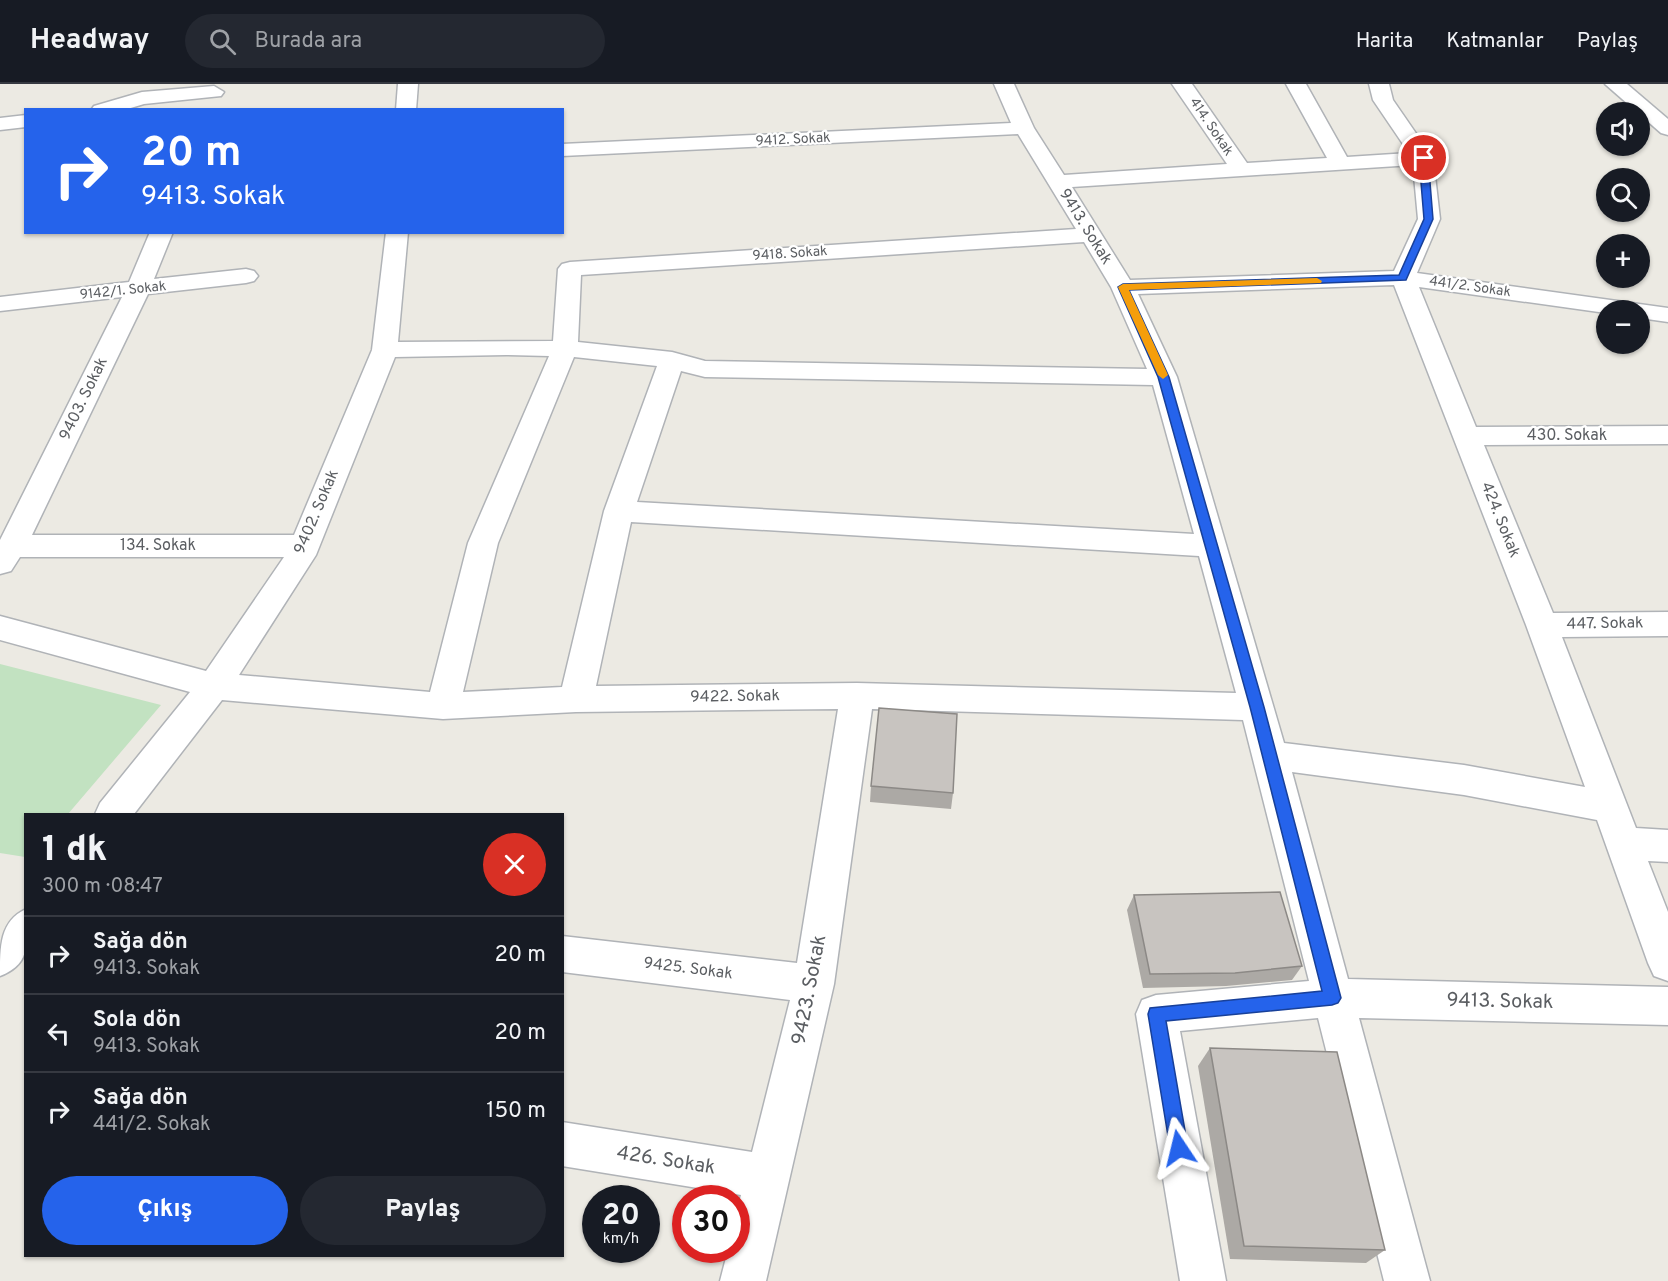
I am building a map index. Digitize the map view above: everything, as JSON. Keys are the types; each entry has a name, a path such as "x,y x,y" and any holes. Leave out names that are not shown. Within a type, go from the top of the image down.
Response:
{"street":[{"path":"406,108 408,84"},
{"name":"9413. Sokak","path":"1004,84 1024,128 1088,235 1123,287 1164,377 1257,707 1407,1281"},
{"name":"414. Sokak","path":"1182,84 1240,170"},
{"path":"1296,84 1341,164"},
{"path":"1379,84 1383,100 1424,158 1429,219 1403,278"},
{"path":"1615,84 1668,129"},
{"path":"108,108 142,98 213,95"},
{"path":"0,124 24,121"},
{"name":"9412. Sokak","path":"564,150 1024,128"},
{"path":"1057,182 1424,158"},
{"name":"9403. Sokak","path":"6,554 138,290 161,234"},
{"name":"9402. Sokak","path":"114,813 214,686 304,546 385,350 397,234"},
{"name":"9418. Sokak","path":"565,347 570,269 1088,235"},
{"name":"9142/1. Sokak","path":"0,304 246,276"},
{"name":"441/2. Sokak","path":"1123,287 1403,278 1596,305"},
{"name":"424. Sokak","path":"1403,278 1542,625 1668,963"},
{"name":"441/2. Sokak","path":"1650,313 1668,315"},
{"path":"443,706 483,543 565,347"},
{"path":"385,350 565,347 672,360 705,369 1164,377"},
{"path":"576,699 619,511 672,360"},
{"name":"430. Sokak","path":"1467,436 1668,435"},
{"path":"619,511 1213,546"},
{"name":"134. Sokak","path":"6,554 304,546"},
{"name":"447. Sokak","path":"1542,625 1668,624"},
{"name":"9422. Sokak","path":"0,628 214,686 443,706 576,699 857,696 1257,707"},
{"name":"9423. Sokak","path":"743,1281 814,984 857,696"},
{"path":"1269,755 1464,780 1609,807"},
{"path":"1622,843 1668,846"},
{"path":"0,958 24,928"},
{"name":"9425. Sokak","path":"564,954 814,984"},
{"name":"9413. Sokak","path":"1203,1281 1156,1014 1332,998 1668,1006"},
{"name":"426. Sokak","path":"564,1144 769,1177"}],"green space":[{"path":"0,664 161,705 69,813 24,813 24,857 0,853"}],"building":[{"path":"879,708 957,714 953,793 871,786"},
{"path":"1280,892 1302,966 1235,973 1150,974 1134,895"},
{"path":"1210,1048 1337,1052 1385,1250 1244,1246"}],"slow traffic":[{"path":"1163,375 1123,287 1317,281"}],"route":[{"path":"1179,1148 1156,1014 1332,998 1257,707 1164,377 1123,287 1403,278 1429,219 1424,158"}]}
